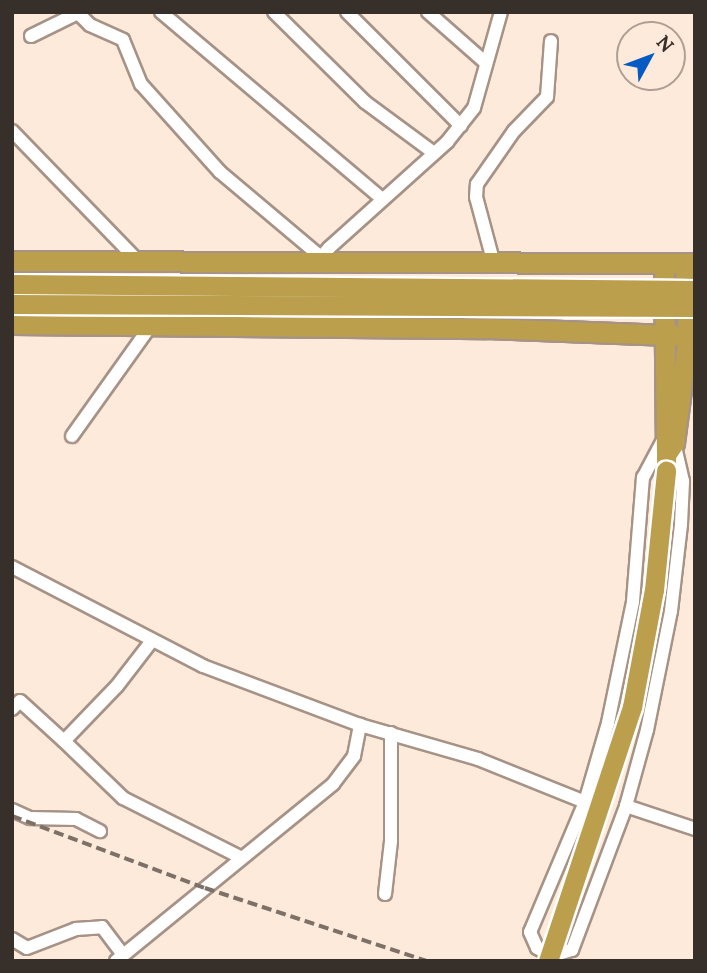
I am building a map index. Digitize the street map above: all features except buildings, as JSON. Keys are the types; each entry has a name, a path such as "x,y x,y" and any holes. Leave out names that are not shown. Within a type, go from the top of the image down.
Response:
{"highway":[{"path":"15,258 141,264 690,263 691,337 667,452"},
{"path":"548,961 632,707 654,590 667,452 664,263"},
{"path":"12,284 695,290"},
{"path":"12,304 695,307"},
{"path":"12,324 486,328 691,337"}],"street":[{"path":"161,12 380,197"},
{"path":"274,12 365,102 434,153"},
{"path":"347,12 461,126"},
{"path":"428,12 485,62"},
{"path":"31,36 77,13 90,25 123,40 141,83 220,172 322,262 380,197 434,153 461,126 474,108 501,12"},
{"path":"495,264 476,197 477,184 514,131 547,97 551,41"},
{"path":"12,131 141,264"},
{"path":"72,436 152,324"},
{"path":"667,452 683,481 674,589 653,705 626,806 572,950 552,956 537,948 530,932 585,802 626,643 643,477 667,452"},
{"path":"12,567 151,642 360,725 478,759 585,802"},
{"path":"64,741 117,686 151,642"},
{"path":"12,709 20,701 123,798 242,858"},
{"path":"12,939 27,947 76,929 102,927 119,958 341,775 354,756 360,725"},
{"path":"385,894 391,841 391,733"},
{"path":"626,806 695,829"},
{"path":"12,810 30,818 76,819 100,831"}],"railway":[{"path":"12,816 205,888 427,961"}]}
